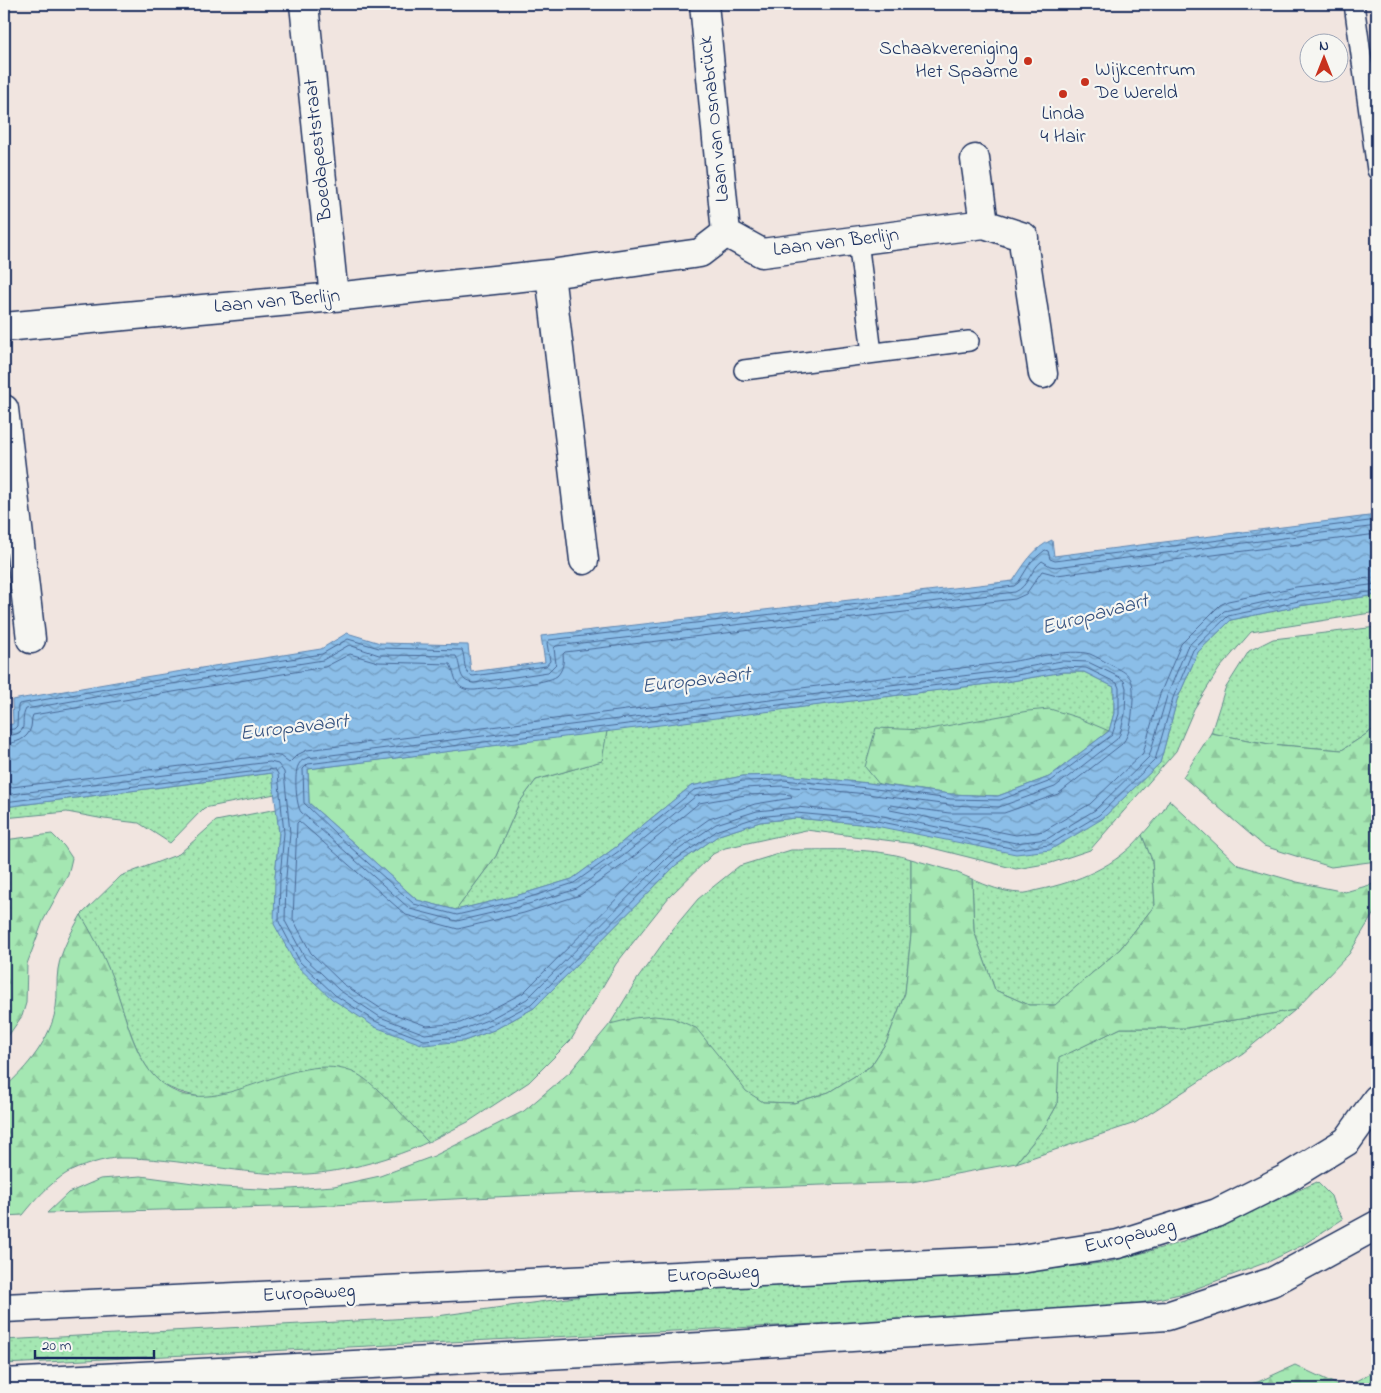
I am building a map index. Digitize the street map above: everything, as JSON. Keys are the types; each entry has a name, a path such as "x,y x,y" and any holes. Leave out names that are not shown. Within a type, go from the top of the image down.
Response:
{"main road":[{"name":"Boedapeststraat","path":"304,4 334,297"},
{"name":"Laan van Osnabrück","path":"704,4 726,233"},
{"path":"975,159 984,224"},
{"name":"Laan van Berlijn","path":"4,327 334,297 550,274 700,253 726,233 762,253 984,224 1024,237 1024,248 1043,374"},
{"path":"550,274 584,560"},
{"path":"4,409 31,639"},
{"name":"Europaweg","path":"4,1308 1014,1260 1118,1244 1217,1213 1285,1179 1346,1141 1377,1099"},
{"path":"4,1383 702,1347 1167,1316 1272,1282 1377,1225"}],"lane":[{"path":"1354,4 1377,170"},
{"path":"858,241 872,353"},
{"path":"744,370 969,341"}],"green space":[{"path":"1377,595 1377,612 1251,632 1219,669 1194,709 1176,751 1090,850 1051,863 1016,869 916,844 806,830 725,848 713,854 669,897 616,964 571,1040 529,1082 468,1122 428,1142 378,1090 200,1097 175,1090 161,1083 143,1062 130,1032 110,973 81,915 121,876 179,854 216,821 277,809 279,833 275,877 464,1041 494,1030 534,1008 676,865 719,835 760,822 795,818 871,825 1102,819 1160,763 1177,700 1198,652 1231,620 1299,606"},
{"path":"1377,627 1377,727 1342,750 1269,744 1211,733 1225,689 1249,651 1273,639"},
{"path":"1063,672 1084,672 1114,687 1114,713 1109,731 950,794 868,783 783,775 743,776 691,786 616,847 572,879 519,895 456,910 496,856 519,803 536,780 601,761 607,731 1012,681"},
{"path":"1050,709 1076,717 1109,731 1049,777 998,796 950,794 879,784 865,767 876,728 924,730 1028,711"},
{"path":"1377,727 1377,861 1331,867 1264,846 1183,777 1211,733 1269,744 1342,750"},
{"path":"607,731 602,761 536,780 519,803 496,856 456,910 417,900 309,803 308,769"},
{"path":"273,773 275,794 204,808 170,843 139,823 67,812 4,818 4,807"},
{"path":"1169,800 1238,865 1297,882 1345,892 1377,883 1377,908 1349,954 1295,1010 1186,1028 1121,1028 1059,1058 1057,1105 1044,1128 1016,1163 912,1182 555,1194 313,1206 47,1213 68,1193 100,1179 141,1176 223,1187 276,1190 334,1186 380,1176 434,1156 524,1111 570,1072 610,1024 634,1018 654,1016 673,1018 696,1028 746,1091 763,1102 794,1103 829,1092 871,1066 887,1041 905,993 911,934 911,859 953,871 972,879 974,931 995,990 1029,1005 1055,1005 1120,949 1155,905 1152,860 1142,835 1163,811"},
{"path":"52,834 64,846 72,858 68,875 43,921 27,964 26,1003 22,1016 4,1042 4,840"},
{"path":"1142,835 1152,860 1155,905 1120,949 1056,1005 1029,1005 995,990 974,931 972,879 995,888 1020,893 1053,887 1081,877 1108,864 1121,856"},
{"path":"791,850 867,851 911,859 911,934 905,993 887,1041 871,1066 829,1092 794,1103 763,1102 746,1092 730,1070 610,1024 636,981 673,929 698,899 739,866"},
{"path":"81,915 107,965 142,1059 150,1072 160,1082 182,1094 205,1096 230,1092 281,1075 307,1069 332,1067 357,1074 365,1079 428,1142 369,1163 307,1174 259,1173 165,1160 118,1158 106,1160 78,1168 60,1177 43,1192 23,1215 4,1216 4,1088 37,1052 49,1030 56,1007 59,962 67,941"},
{"path":"1295,1010 1243,1053 1135,1123 1016,1163 1044,1128 1057,1105 1058,1058 1121,1028 1186,1028"},
{"path":"1317,1182 1331,1196 1334,1205 1343,1219 1303,1245 1270,1261 1184,1293 1101,1312 795,1325 4,1364 4,1340 430,1317 597,1294 658,1289 1001,1275 1109,1262 1183,1242"},
{"path":"1295,1365 1344,1388 1377,1369 1377,1389 1228,1389 1258,1382"}],"water":[{"name":"Europavaart","path":"1377,515 1377,595 1299,606 1231,620 1198,652 1177,700 1160,763 1102,819 1050,850 1016,854 871,825 795,818 760,822 719,835 676,865 534,1008 494,1030 464,1041 424,1045 375,1027 332,999 296,965 274,924 275,877 279,833 272,773 4,807 4,725 13,724 12,700 321,649 347,633 380,643 468,645 471,672 545,662 541,636 1013,581 1034,552 1052,540 1054,556","holes":["1063,672 1084,672 1114,687 1114,713 1109,731 1049,777 998,796 950,794 868,783 783,775 743,776 691,786 616,847 572,879 519,895 456,910 417,900 309,803 308,769 1012,681"]}],"place":[{"name":"Schaakvereniging Het Spaarne","path":"1028,61"},
{"name":"Wijkcentrum De Wereld","path":"1085,82"},
{"name":"Linda 4 Hair","path":"1063,94"}]}
